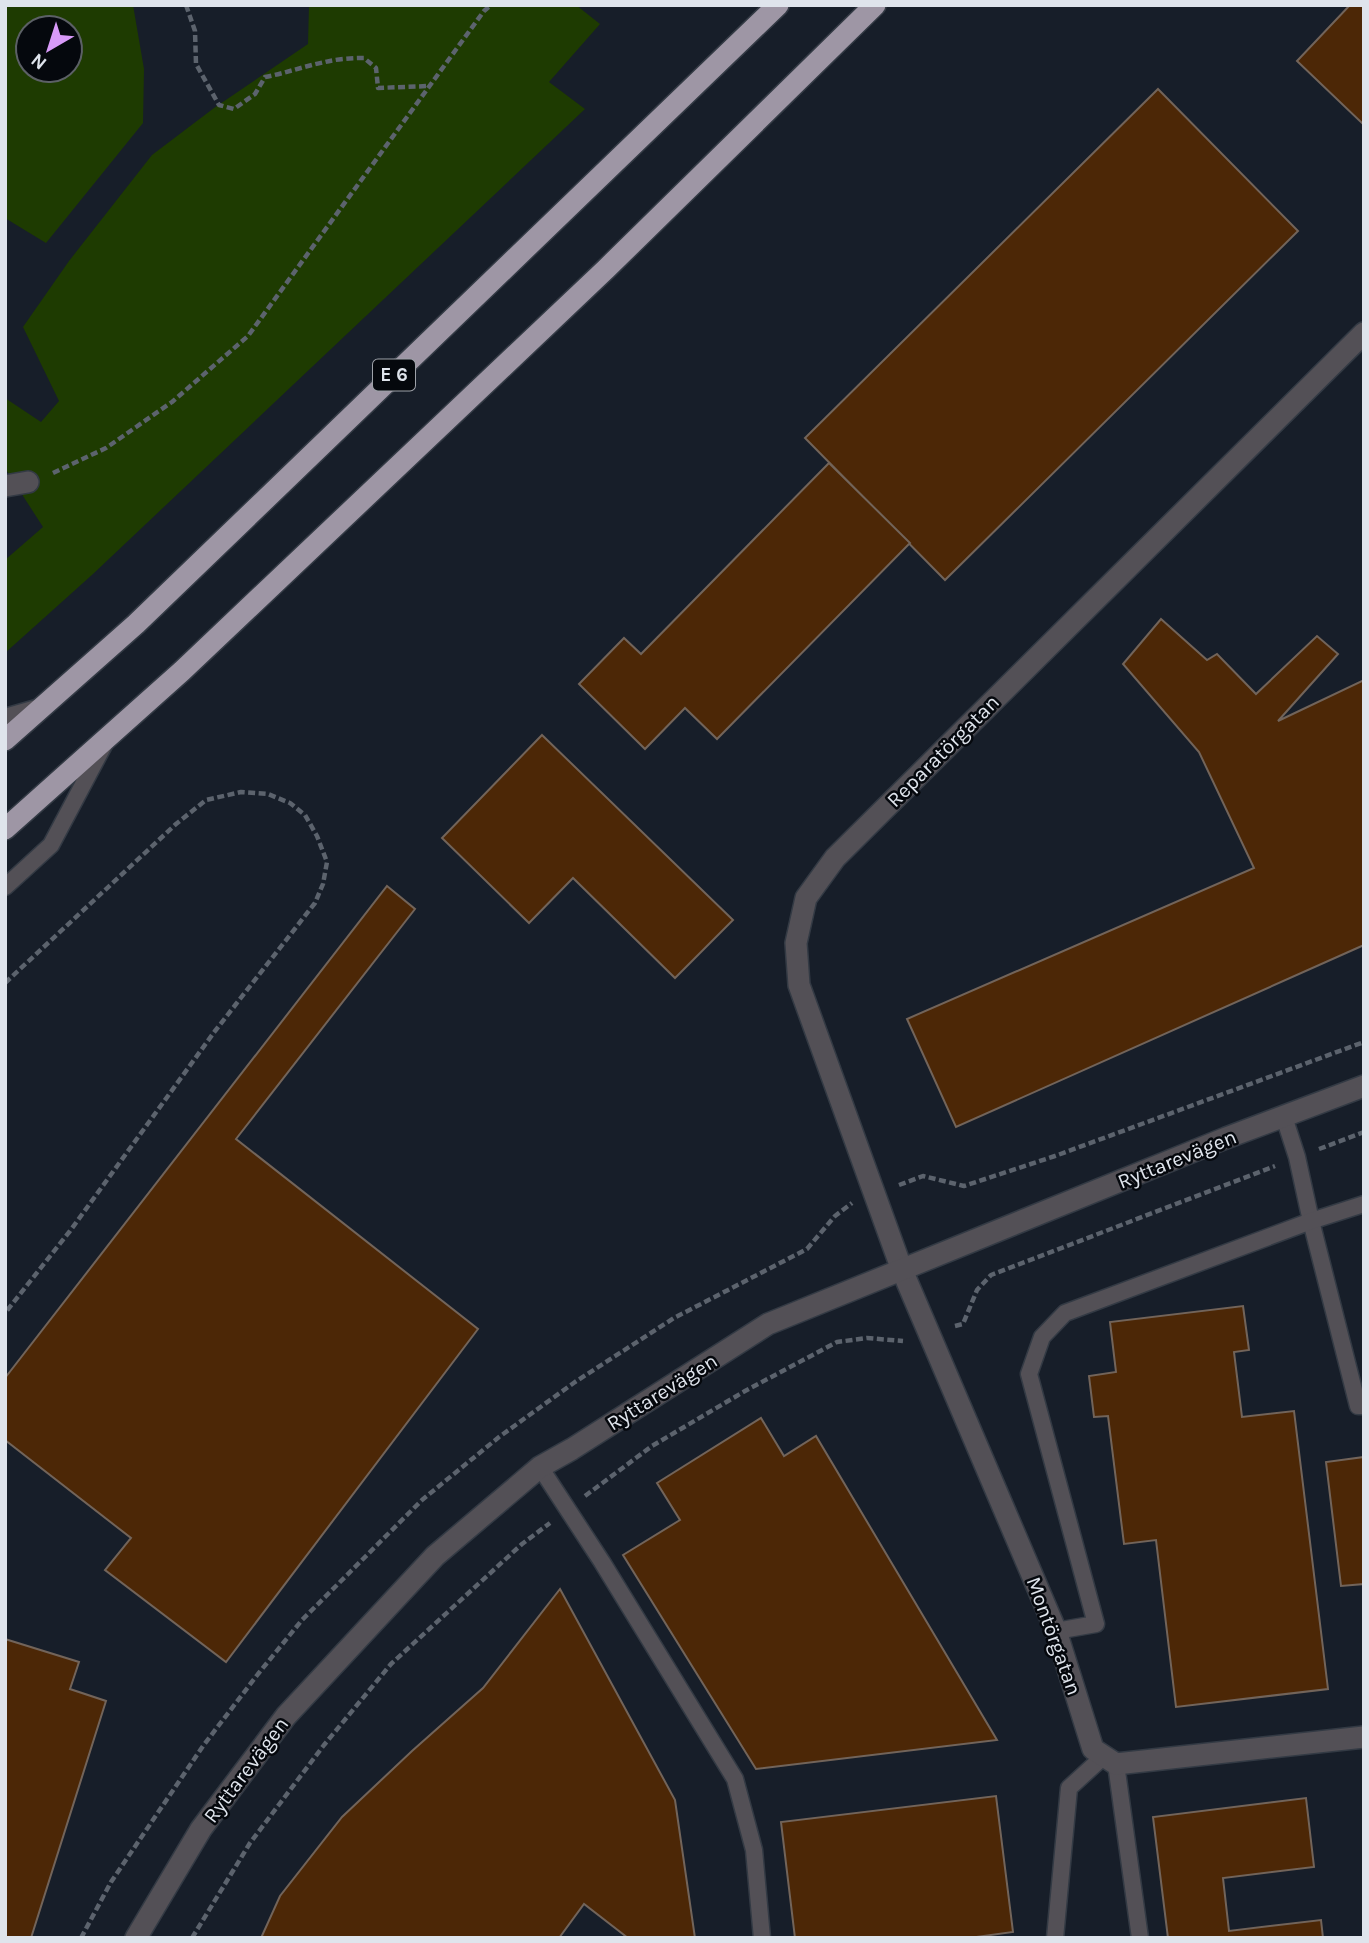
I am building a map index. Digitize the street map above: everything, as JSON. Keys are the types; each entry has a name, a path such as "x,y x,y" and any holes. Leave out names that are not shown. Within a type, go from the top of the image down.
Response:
{"highway":[{"name":"E 6","path":"5,740 146,614 778,5"},
{"path":"5,829 182,671 606,269 875,5"}],"street":[{"name":"Reparatörgatan","path":"902,1270 799,985 796,943 806,898 835,858 1364,333"},
{"path":"5,485 28,482"},
{"name":"Ryttarevägen","path":"136,1938 201,1829 286,1717 435,1556 540,1467 768,1324 1226,1138 1364,1086"},
{"name":"Montörgatan","path":"902,1270 1056,1631 1093,1749 1110,1760"},
{"path":"1110,1760 1364,1737"}],"lane":[{"path":"5,717 43,707"},
{"path":"5,887 51,845 109,736"},
{"path":"1284,1117 1297,1157 1359,1406 1364,1406"},
{"path":"1056,1631 1096,1623 1029,1374 1042,1337 1065,1313 1311,1221 1364,1204"},
{"path":"540,1467 602,1562 735,1779 754,1850 762,1938"},
{"path":"1055,1938 1069,1788 1110,1760 1140,1938"}],"path":[{"path":"186,5 195,32 196,64 219,105 234,109 255,94 265,77 349,58 364,58 376,68 378,88 430,86"},
{"path":"28,482 63,470 106,447 172,402 248,336 491,5"},
{"path":"5,983 176,824 206,800 241,792 268,794 290,803 305,816 317,836 327,862 323,884 315,903 215,1031 70,1231 5,1313"},
{"path":"191,1938 250,1843 324,1745 391,1664 522,1544 652,1446 745,1391 837,1342 867,1338 900,1342 963,1324 977,1290 991,1275 1364,1132"}],"green space":[{"path":"5,5 133,5 144,69 143,123 46,243 5,218"},
{"path":"309,5 576,5 600,24 549,82 585,109 93,574 5,653 5,560 43,527 5,468 5,398 41,422 59,401 23,327 69,261 152,155 214,108 308,44"}],"building":[{"path":"1350,5 1364,5 1364,125 1297,61"},
{"path":"1158,89 1298,231 945,580 805,438"},
{"path":"829,463 910,543 717,739 685,708 645,749 579,684 624,638 641,654"},
{"path":"1161,619 1207,660 1217,654 1256,694 1317,636 1338,654 1278,721 1364,680 1364,945 956,1127 907,1019 1254,868 1199,752 1123,664"},
{"path":"542,735 733,920 675,978 573,878 529,923 442,838"},
{"path":"387,886 415,909 236,1139 478,1329 226,1662 105,1570 131,1538 5,1440 5,1378"},
{"path":"1243,1306 1249,1350 1234,1352 1242,1417 1294,1411 1328,1689 1176,1707 1156,1540 1124,1544 1108,1416 1094,1417 1089,1376 1116,1372 1110,1322"},
{"path":"761,1418 784,1456 816,1436 997,1740 756,1769 623,1555 680,1520 657,1483"},
{"path":"1364,1457 1364,1584 1341,1586 1326,1462"},
{"path":"560,1589 675,1800 695,1938 628,1938 584,1904 559,1938 261,1938 280,1896 342,1817 483,1688"},
{"path":"5,1639 79,1662 70,1689 106,1701 31,1938 5,1938"},
{"path":"996,1796 1013,1932 969,1938 795,1938 781,1822"},
{"path":"1306,1798 1314,1867 1223,1878 1229,1931 1321,1920 1323,1938 1168,1938 1153,1817"}]}
